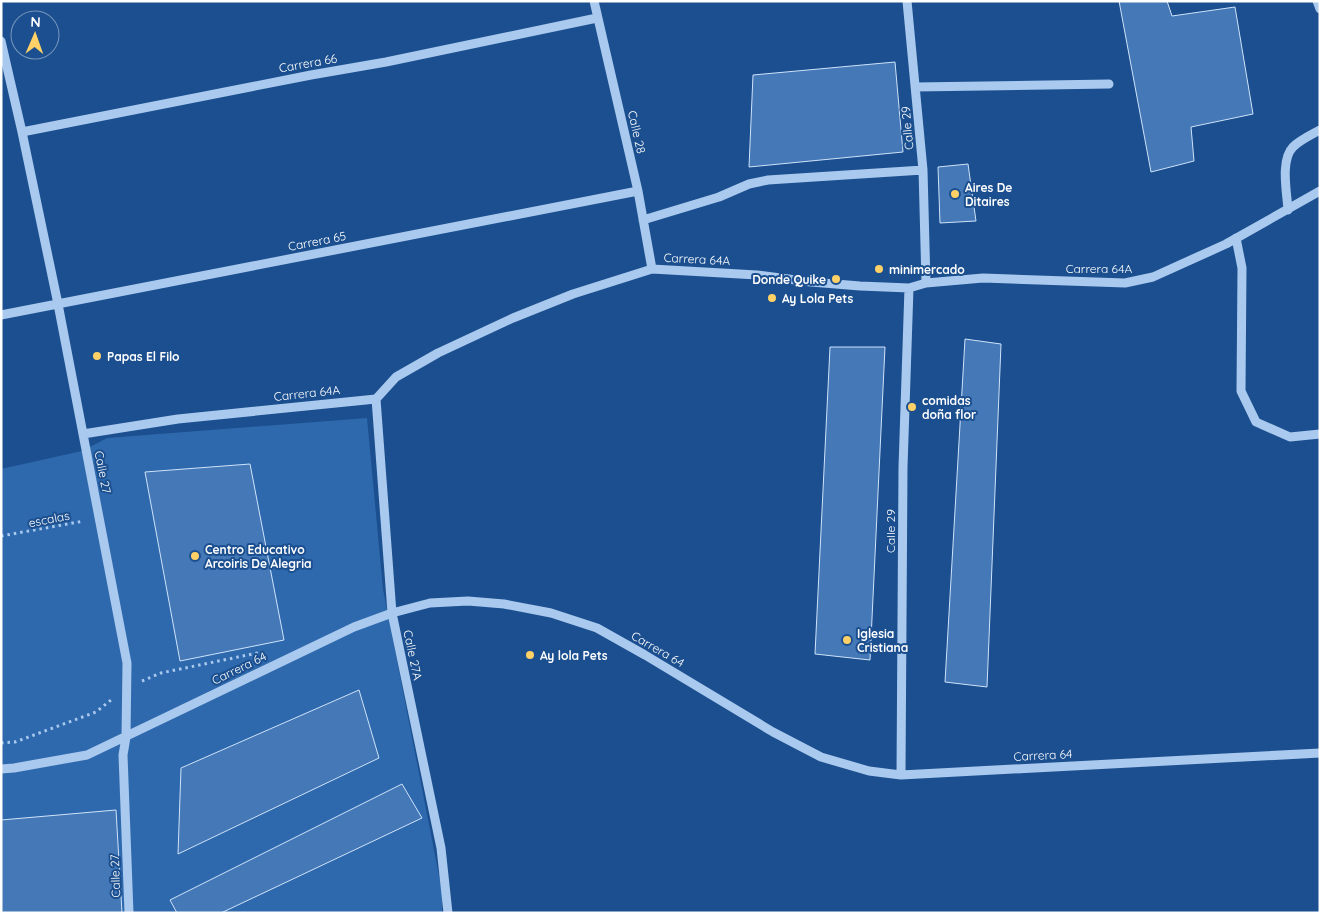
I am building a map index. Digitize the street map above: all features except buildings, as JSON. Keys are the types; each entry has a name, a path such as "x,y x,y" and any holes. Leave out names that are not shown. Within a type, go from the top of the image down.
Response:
{"street":[{"name":"Calle 28","path":"594,1 638,191 652,269"},
{"name":"Calle 29","path":"907,1 923,170 926,283"},
{"path":"1317,1 1320,9"},
{"name":"Carrera 66","path":"22,132 386,62 597,18"},
{"name":"Calle 27","path":"1,41 58,304 127,663 126,737 123,755 129,913"},
{"path":"915,88 1109,84"},
{"path":"1288,210 1285,169 1287,154 1293,146 1320,130"},
{"path":"643,220 719,197 749,184 768,180 923,170"},
{"name":"Carrera 65","path":"1,315 638,191"},
{"name":"Carrera 64A","path":"83,434 178,419 376,399 396,377 438,353 513,318 573,294 652,269 756,275 820,283 909,288 926,283 983,278 1125,282 1153,278 1236,238 1320,191"},
{"path":"1236,238 1242,268 1241,391 1256,422 1290,437 1320,434"},
{"name":"Calle 29","path":"901,775 903,467 909,288"},
{"name":"Calle 27A","path":"376,399 392,613 441,848 448,913"},
{"name":"Carrera 64","path":"1,769 87,755 354,627 392,613 430,603 468,601 504,604 552,613 597,628 820,758 869,771 901,775 1320,753"}],"path":[{"name":"escalas","path":"1,536 99,518"},
{"path":"1,743 15,742 96,712 126,687 161,673 270,650"}],"shaded area":[{"path":"367,418 383,589 442,891 442,913 1,913 1,469 82,451 107,438"}],"place":[{"name":"Aires De Ditaires","path":"955,194"},
{"name":"minimercado","path":"879,269"},
{"name":"Donde Quike","path":"836,279"},
{"name":"Ay Lola Pets","path":"772,298"},
{"name":"Papas El Filo","path":"97,356"},
{"name":"comidas doña flor","path":"912,407"},
{"name":"Centro Educativo Arcoiris De Alegria","path":"195,556"},
{"name":"Iglesia Cristiana","path":"847,640"},
{"name":"Ay lola Pets","path":"530,655"}]}
